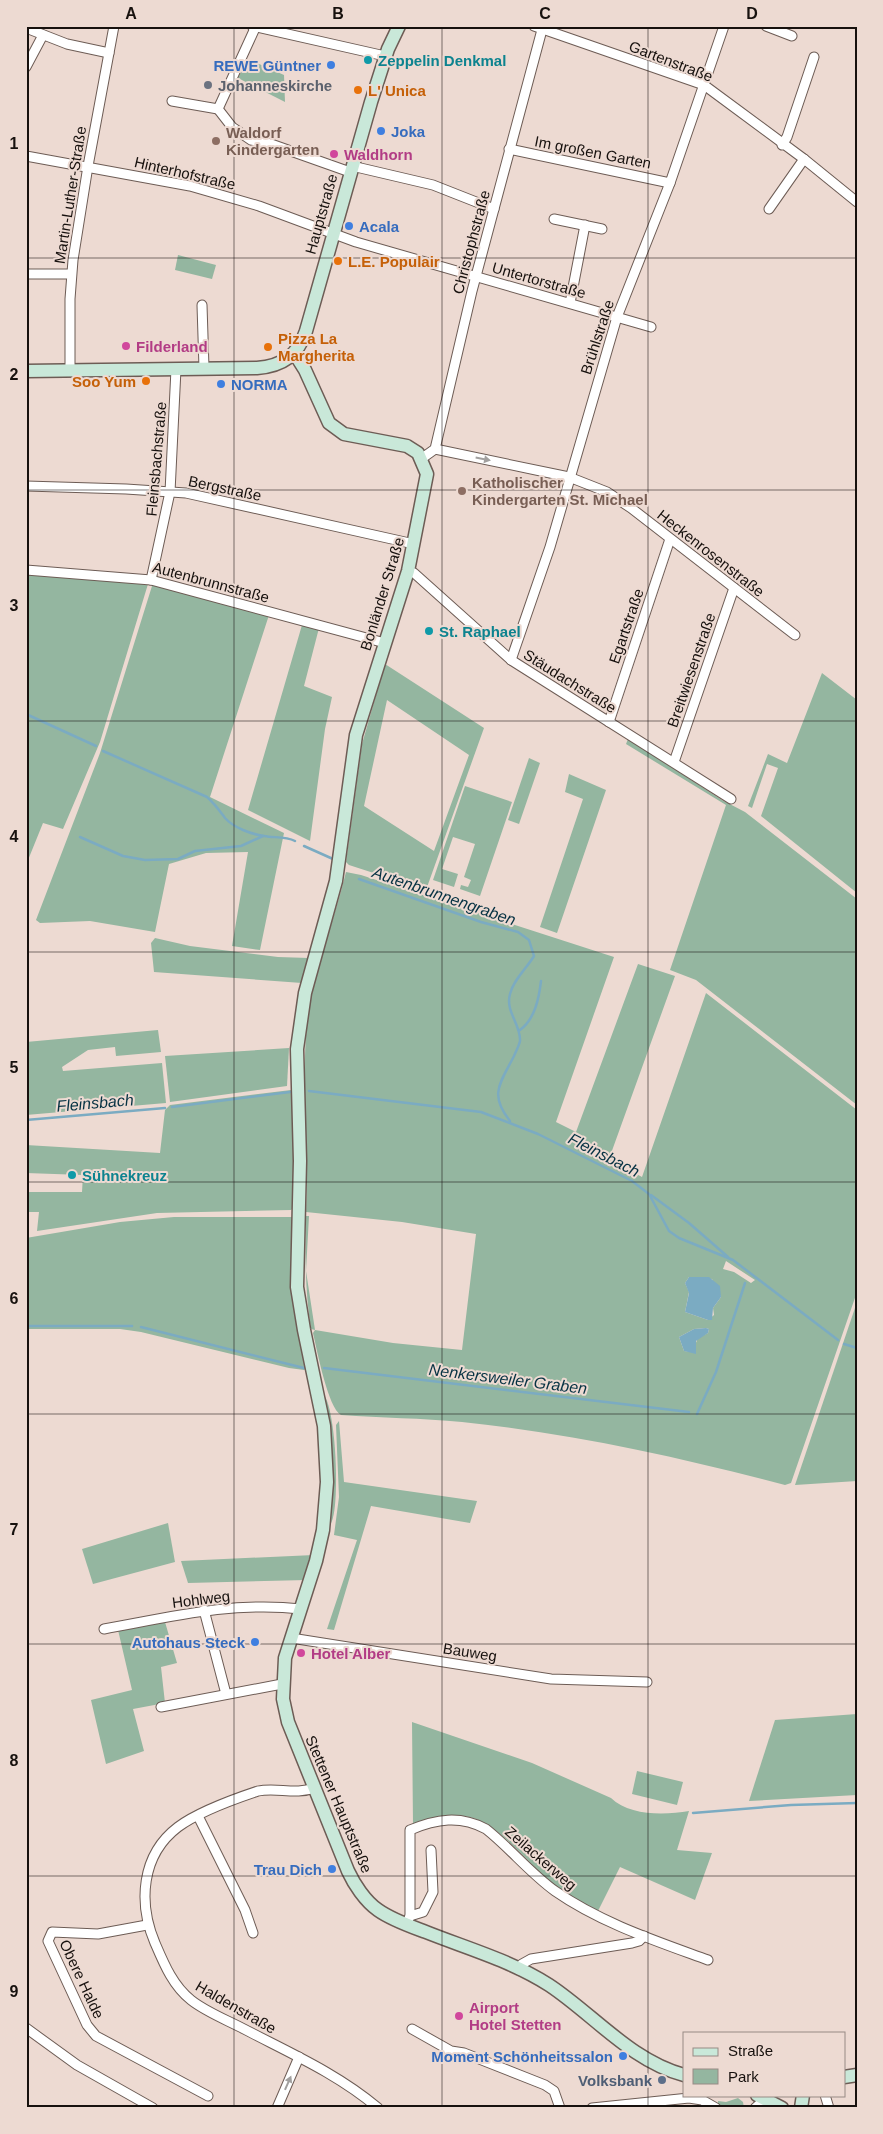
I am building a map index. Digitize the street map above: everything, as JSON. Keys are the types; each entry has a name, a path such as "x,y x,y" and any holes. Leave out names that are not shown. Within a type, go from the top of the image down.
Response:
{"street":[{"name":"Martin-Luther-Straße","path":"70,370 71,274 88,166 114,26"},
{"name":"Hauptstraße","path":"295,354 306,331 332,234 385,56 399,26"},
{"name":"Brühlstraße","path":"511,660 550,547 617,317 670,183 724,26"},
{"path":"766,26 792,36"},
{"path":"218,109 255,27 385,56"},
{"name":"Gartenstraße","path":"539,27 704,85 782,145 804,159 857,202"},
{"name":"Christophstraße","path":"435,449 476,276 510,149 539,27"},
{"path":"26,28 67,44 109,53"},
{"path":"26,68 43,36"},
{"path":"782,145 787,137 814,57"},
{"path":"172,101 218,109 232,126 251,140 351,169 433,184 494,209"},
{"name":"Im großen Garten","path":"510,149 670,183"},
{"name":"Hinterhofstraße","path":"26,156 199,188 252,204 332,234"},
{"path":"769,209 804,159"},
{"path":"554,219 602,229"},
{"path":"570,303 585,225"},
{"name":"Untertorstraße","path":"332,234 651,327"},
{"path":"26,274 71,274"},
{"path":"202,305 204,368"},
{"path":"26,371 264,367 284,362 295,354 305,370 329,423 334,429 351,436 407,446 421,458 435,449"},
{"name":"Fleinsbachstraße","path":"152,580 170,492 176,368"},
{"name":"Heckenrosenstraße","path":"435,449 569,477 617,498 795,635"},
{"name":"Bonländer Straße","path":"325,1509 327,1482 324,1426 297,1287 300,1161 298,1049 305,993 328,915 338,866 356,735 408,571 414,544 427,481 426,468 421,458"},
{"name":"Bergstraße","path":"26,486 170,492 414,544"},
{"name":"Egartstraße","path":"608,722 670,539"},
{"name":"Autenbrunnstraße","path":"26,570 152,580 384,643"},
{"name":"Stäudachstraße","path":"408,571 414,573 511,660 731,799"},
{"name":"Breitwiesenstraße","path":"674,762 734,588"},
{"name":"Stettener Hauptstraße","path":"325,1509 316,1561 285,1658 282,1684 288,1722 356,1886 378,1910 408,1920 546,1983 642,2056 683,2075"},
{"name":"Hohlweg","path":"104,1629 204,1610 276,1606 301,1609"},
{"path":"204,1610 226,1694"},
{"name":"Bauweg","path":"291,1638 551,1679 647,1682"},
{"path":"161,1707 282,1684"},
{"name":"Haldenstraße","path":"314,1788 303,1791 271,1789 258,1792 198,1816 179,1826 156,1852 148,1870 144,1888 147,1925 174,1983 186,1996 203,2008 349,2085 378,2108"},
{"path":"198,1816 245,1910 253,1934"},
{"name":"Zeilackerweg","path":"408,1920 410,1830 433,1821 457,1820 477,1824 495,1836 538,1877 565,1898 606,1920 708,1960"},
{"path":"408,1920 422,1912 433,1892 431,1850"},
{"name":"Obere Halde","path":"147,1925 98,1934 52,1932 48,1941 87,2025 96,2036 208,2096"},
{"path":"519,1970 522,1964 531,1959 632,1943 639,1941 644,1936"},
{"path":"26,2028 77,2065 153,2108"},
{"path":"412,2029 452,2050 545,2085 554,2091 560,2108"},
{"path":"276,2108 299,2057"},
{"path":"825,2096 829,2108"},
{"path":"592,2108 689,2098 702,2100 716,2108"},
{"path":"762,2099 782,2108"}],"green space":[{"path":"248,59 284,75 285,102 238,78"},
{"path":"178,255 216,265 212,279 175,270"},
{"path":"26,573 148,584 100,742 63,829 43,823 26,865"},
{"path":"155,584 269,615 210,797 284,833 260,950 232,946 248,852 206,853 169,864 155,932 90,921 40,923 36,920 100,753 152,586"},
{"path":"302,625 319,628 304,686 332,697 325,729 310,841 248,810"},
{"path":"385,664 484,728 426,890 349,865 346,862 362,744","holes":["387,700 469,755 434,851 364,806"]},
{"path":"822,673 857,700 857,893 761,816 778,768 767,764 752,808 748,806 768,754 787,763"},
{"path":"628,739 722,800 745,812 857,899 857,1105 696,980 670,970 726,805 626,744"},
{"path":"529,758 540,763 519,824 508,820"},
{"path":"569,774 606,790 557,933 540,927 583,799 565,792"},
{"path":"465,786 512,802 480,896 460,889 461,885 468,887 471,880 464,877 475,844 453,837 442,869 458,874 454,887 433,880"},
{"path":"346,872 361,875 614,957 556,1122 576,1132 638,964 675,976 609,1159 642,1177 706,993 857,1110 857,1292 791,1483 785,1485 705,1465 584,1439 447,1421 341,1415 336,1410 327,1390 313,1333 315,1330 393,1343 462,1350 476,1234 402,1222 306,1212 305,1046 307,1023 314,985","holes":["726,1261 755,1280 751,1283 734,1272 723,1269","689,1277 712,1279 721,1297 713,1308 714,1315 708,1320 685,1312 689,1292 685,1283","694,1329 709,1329 708,1333 698,1338 692,1352 684,1351 679,1337"]},
{"path":"155,938 190,946 278,957 309,958 302,983 154,972 151,943"},
{"path":"158,1030 161,1052 116,1056 115,1047 88,1050 62,1067 63,1071 162,1063 166,1103 26,1115 26,1042"},
{"path":"289,1048 287,1086 170,1102 165,1056"},
{"path":"291,1090 294,1093 294,1207 291,1210 157,1213 37,1231 39,1212 26,1212 26,1192 82,1192 83,1175 26,1173 26,1145 160,1153 165,1110 170,1105"},
{"path":"306,1216 309,1216 306,1266 306,1258"},
{"path":"174,1217 293,1217 309,1367 304,1370 289,1368 141,1332 120,1329 26,1329 26,1238 120,1222"},
{"path":"307,1275 315,1330 311,1329 309,1315"},
{"path":"857,1302 857,1481 795,1485"},
{"path":"323,1394 331,1417 336,1458 335,1500 330,1525 328,1525"},
{"path":"339,1421 344,1482 477,1501 470,1523 371,1506 334,1630 327,1629 357,1540 334,1535 339,1497 336,1425"},
{"path":"168,1523 175,1562 93,1584 82,1549"},
{"path":"314,1555 307,1580 188,1583 181,1561"},
{"path":"165,1622 177,1663 161,1667 165,1703 133,1709 144,1751 106,1764 91,1700 132,1690 118,1630"},
{"path":"857,1714 857,1795 749,1801 775,1720"},
{"path":"412,1722 532,1763 611,1798 627,1808 648,1813 689,1811 677,1850 712,1853 695,1900 620,1867 597,1913 561,1891 509,1842 476,1819 452,1815 413,1825"},
{"path":"637,1771 683,1782 677,1805 632,1794"},
{"path":"738,2098 743,2102 744,2108 725,2108 718,2104 718,2101 726,2102"}],"water":[{"path":"689,1277 709,1277 720,1286 721,1297 713,1308 712,1320 685,1312 689,1293 685,1283"},
{"path":"694,1329 709,1329 708,1333 696,1341 696,1354 684,1351 679,1337"}],"waterway":[{"name":"Autenbrunnengraben","path":"26,714 96,746"},
{"name":"Autenbrunnengraben","path":"103,751 207,797 229,822 243,830 268,837 287,838 295,841"},
{"path":"80,837 123,856 145,860 178,859 195,851 241,846 263,836"},
{"name":"Autenbrunnengraben","path":"304,846 333,859"},
{"name":"Autenbrunnengraben","path":"359,879 481,922 518,932 529,940 534,956 514,984 509,1000 511,1012 520,1035 520,1041 501,1081 498,1095 503,1112 510,1121"},
{"path":"520,1030 533,1014 541,981"},
{"name":"Fleinsbach","path":"309,1091 481,1112 538,1134 632,1181 649,1194 669,1231 679,1238 733,1260 838,1340"},
{"name":"Fleinsbach","path":"172,1107 290,1092"},
{"name":"Fleinsbach","path":"26,1120 165,1108"},
{"path":"651,1195 689,1223 728,1257"},
{"name":"Nenkersweiler Graben","path":"697,1414 716,1372 745,1283"},
{"name":"Nenkersweiler Graben","path":"26,1326 132,1326"},
{"name":"Nenkersweiler Graben","path":"141,1327 304,1368"},
{"name":"Fleinsbach","path":"844,1344 857,1348"},
{"name":"Nenkersweiler Graben","path":"324,1368 689,1412"},
{"path":"693,1813 791,1805 857,1803"}],"place":[{"name":"Zeppelin Denkmal","path":"368,60"},
{"name":"REWE Güntner","path":"331,65"},
{"name":"Johanneskirche","path":"208,85"},
{"name":"L' Unica","path":"358,90"},
{"name":"Joka","path":"381,131"},
{"name":"Waldorf Kindergarten","path":"216,141"},
{"name":"Waldhorn","path":"334,154"},
{"name":"Acala","path":"349,226"},
{"name":"L.E. Populair","path":"338,261"},
{"name":"Filderland","path":"126,346"},
{"name":"Pizza La Margherita","path":"268,347"},
{"name":"Soo Yum","path":"146,381"},
{"name":"NORMA","path":"221,384"},
{"name":"Katholischer Kindergarten St. Michael","path":"462,491"},
{"name":"St. Raphael","path":"429,631"},
{"name":"Sühnekreuz","path":"72,1175"},
{"name":"Autohaus Steck","path":"255,1642"},
{"name":"Hotel Alber","path":"301,1653"},
{"name":"Trau Dich","path":"332,1869"},
{"name":"Airport Hotel Stetten","path":"459,2016"},
{"name":"Moment Schönheitssalon","path":"623,2056"},
{"name":"Volksbank","path":"662,2080"}]}
